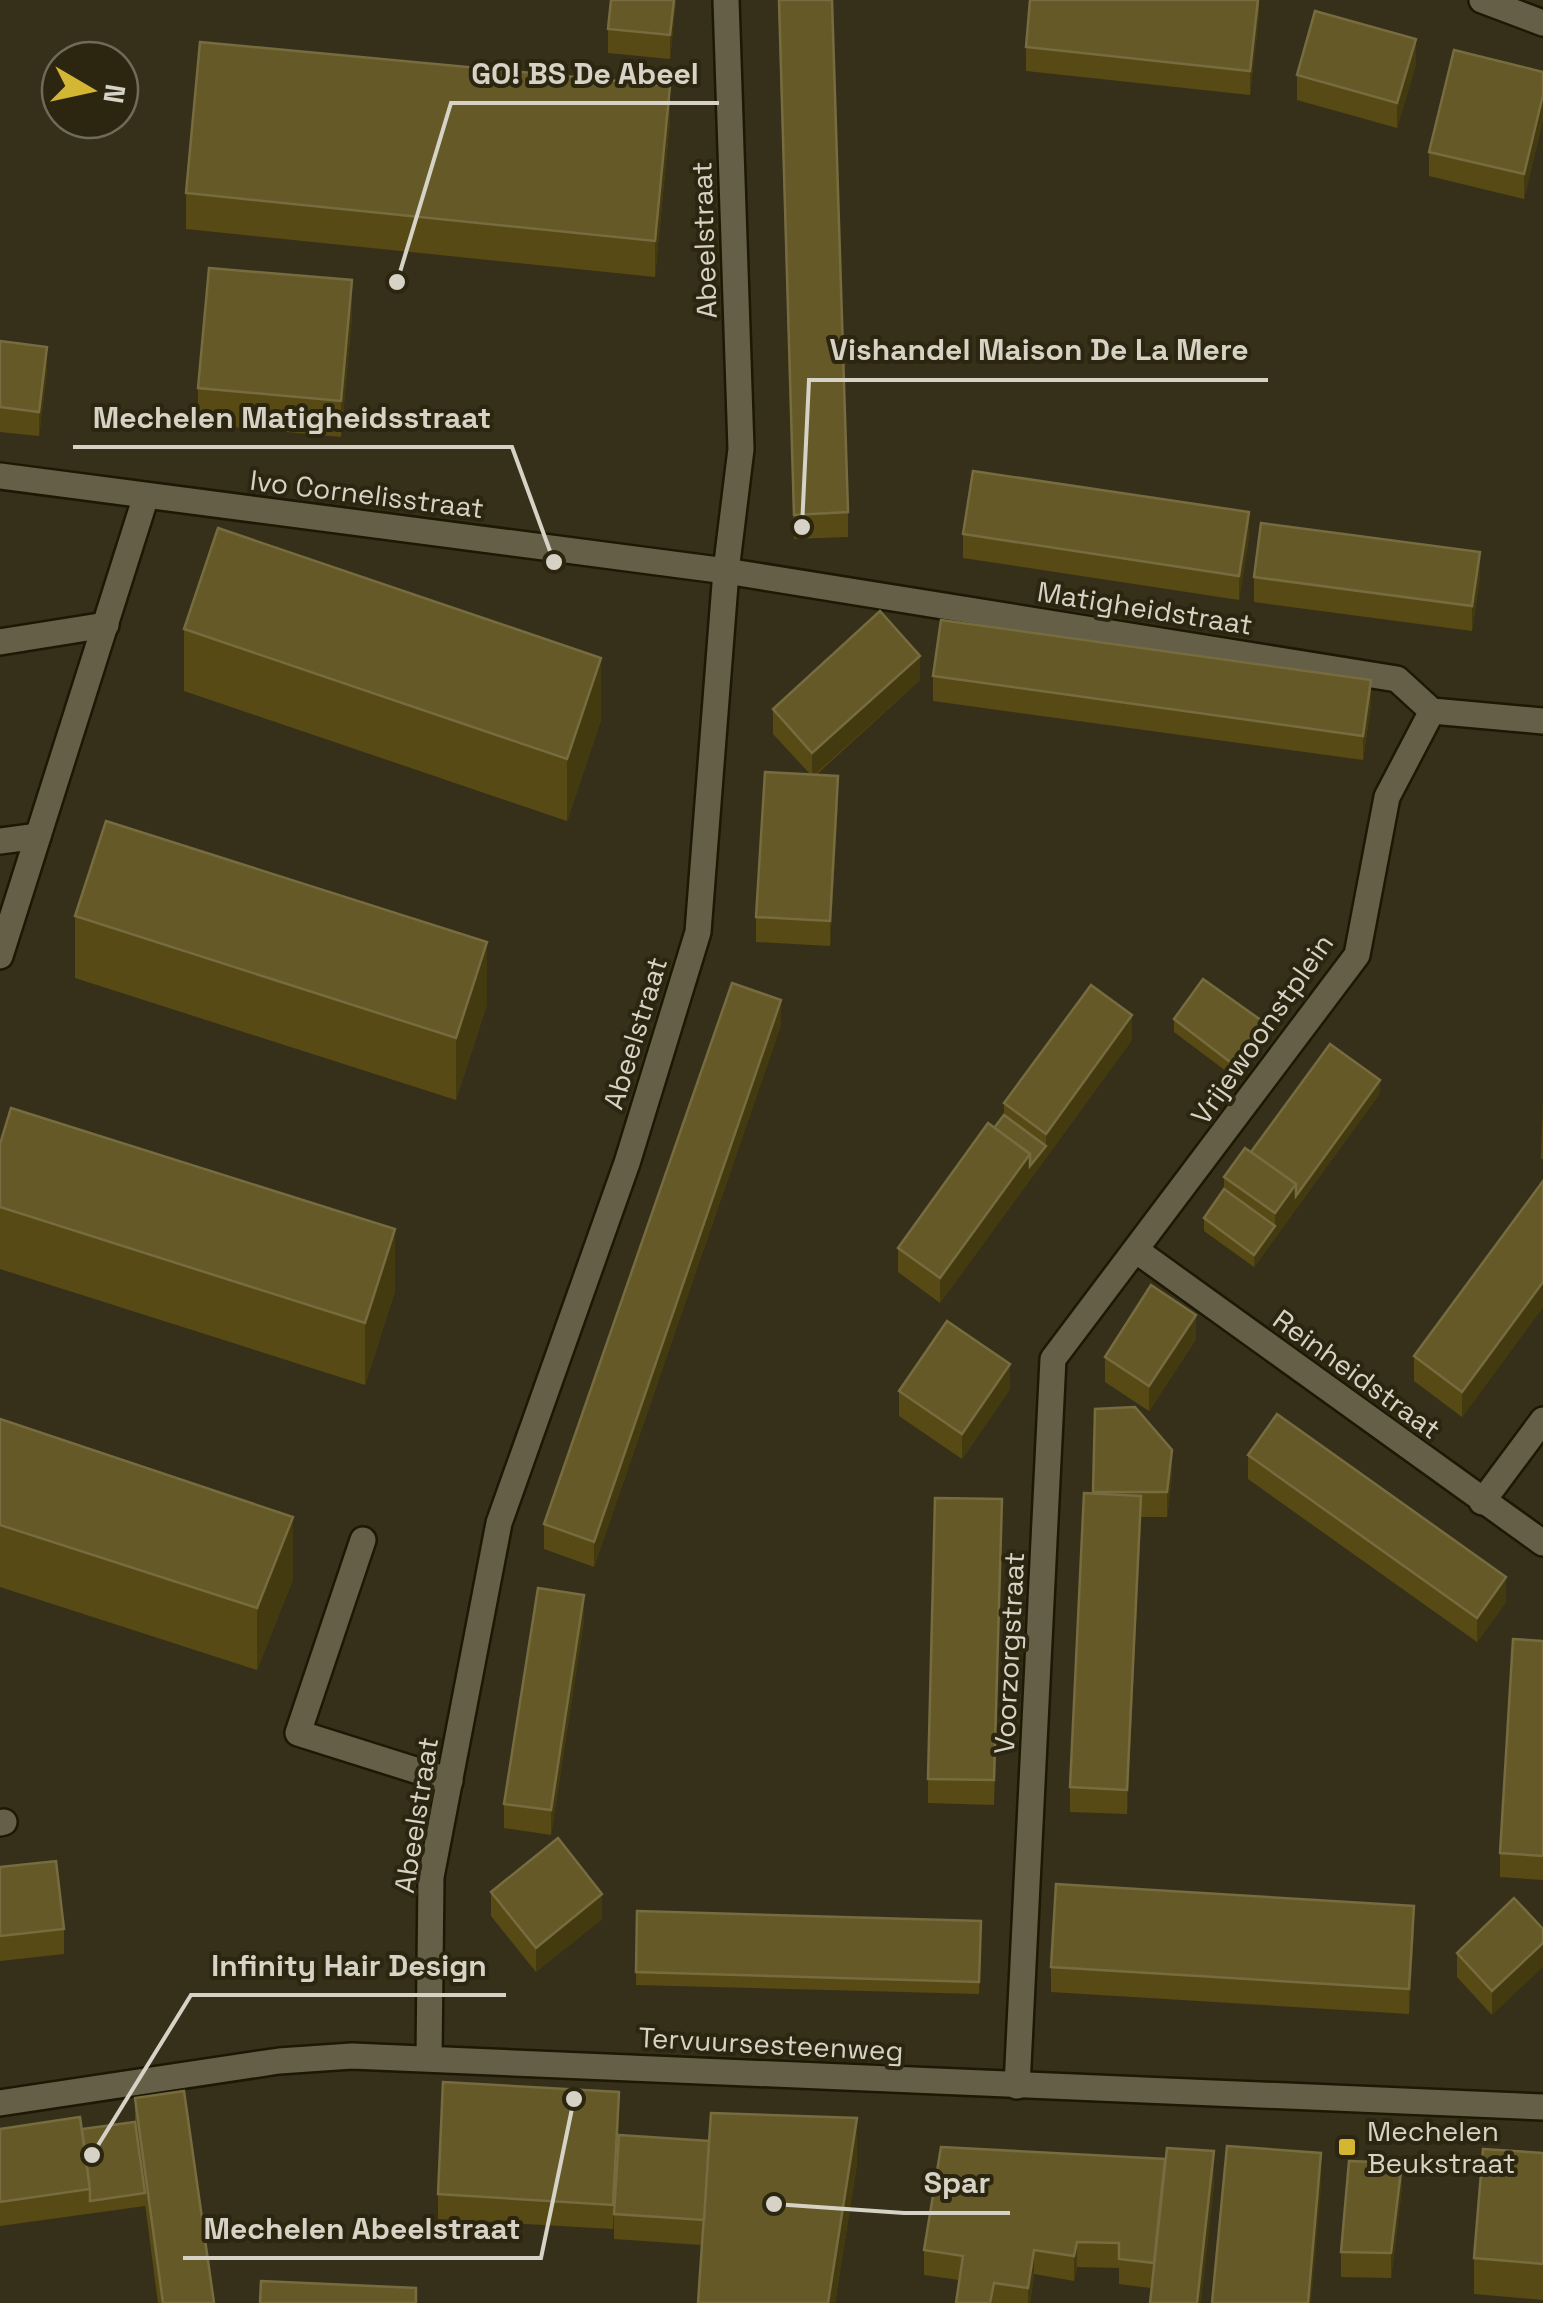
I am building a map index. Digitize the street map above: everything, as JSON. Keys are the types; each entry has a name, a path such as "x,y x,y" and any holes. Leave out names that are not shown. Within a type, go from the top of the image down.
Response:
{"street":[{"name":"Abeelstraat","path":"429,2058 432,1877 499,1523 627,1162 698,932 726,571 740,449 726,0"},
{"path":"1482,0 1543,23"},
{"name":"Ivo Cornelisstraat","path":"0,476 726,571"},
{"path":"0,956 146,496"},
{"name":"Matigheidstraat","path":"726,571 1397,678 1432,711"},
{"path":"0,642 106,625"},
{"path":"1432,711 1543,722"},
{"name":"Vrijewoonstplein","path":"1137,1250 1357,955 1387,797 1432,711"},
{"path":"0,841 38,836"},
{"name":"Reinheidstraat","path":"1137,1250 1543,1543"},
{"name":"Voorzorgstraat","path":"1018,2086 1054,1359 1137,1250"},
{"path":"1482,1502 1543,1420"},
{"path":"363,1540 298,1733 450,1781"},
{"name":"Tervuursesteenweg","path":"0,2103 279,2061 429,2058 1543,2107"}],"building":[{"path":"611,0 674,0 670,35 608,29"},
{"path":"779,0 832,0 848,512 794,515"},
{"path":"1030,0 1258,0 1250,71 1026,47"},
{"path":"1315,11 1416,39 1397,103 1297,75"},
{"path":"200,42 670,86 655,241 186,193"},
{"path":"1454,50 1543,72 1543,95 1524,174 1429,152"},
{"path":"209,268 352,280 341,401 198,388"},
{"path":"0,341 47,347 39,412 0,407"},
{"path":"973,471 1249,512 1239,576 963,534"},
{"path":"1261,523 1480,552 1472,606 1254,577"},
{"path":"218,528 601,658 567,759 184,629"},
{"path":"880,611 920,656 812,753 773,709"},
{"path":"941,620 1371,680 1363,736 933,676"},
{"path":"765,772 838,776 830,921 756,917"},
{"path":"106,821 487,942 456,1038 75,916"},
{"path":"1203,979 1265,1023 1234,1065 1174,1019"},
{"path":"732,983 781,1000 594,1542 544,1524"},
{"path":"1091,985 1132,1015 1046,1134 1004,1103"},
{"path":"1330,1044 1380,1080 1296,1196 1296,1184 1251,1152"},
{"path":"11,1108 395,1229 365,1323 0,1207 0,1144"},
{"path":"1004,1115 1046,1146 1030,1166 1030,1154 994,1128"},
{"path":"988,1123 1030,1154 940,1278 898,1248"},
{"path":"1245,1148 1296,1184 1275,1213 1224,1177"},
{"path":"1543,1181 1543,1282 1462,1392 1414,1356"},
{"path":"1224,1189 1275,1226 1254,1255 1204,1218"},
{"path":"1151,1285 1196,1315 1149,1386 1105,1357"},
{"path":"947,1321 1010,1364 962,1434 899,1391"},
{"path":"1135,1407 1172,1450 1167,1492 1093,1492 1095,1409"},
{"path":"1277,1414 1506,1577 1477,1618 1248,1455"},
{"path":"0,1419 293,1517 257,1608 0,1525"},
{"path":"1084,1493 1141,1496 1127,1790 1070,1787"},
{"path":"935,1498 1002,1499 994,1780 928,1779"},
{"path":"538,1588 584,1595 551,1810 504,1804"},
{"path":"1513,1639 1543,1641 1543,1856 1500,1853"},
{"path":"558,1838 602,1894 536,1948 491,1892"},
{"path":"56,1861 64,1929 0,1936 0,1867"},
{"path":"1056,1884 1414,1906 1409,1989 1051,1967"},
{"path":"1514,1898 1543,1929 1543,1943 1492,1991 1457,1953"},
{"path":"637,1911 981,1921 979,1982 636,1972"},
{"path":"443,2082 619,2092 613,2205 438,2194"},
{"path":"184,2091 214,2303 163,2303 135,2098"},
{"path":"711,2113 857,2118 828,2303 698,2303"},
{"path":"80,2117 90,2189 0,2202 0,2129"},
{"path":"135,2122 145,2193 90,2201 82,2129"},
{"path":"619,2135 709,2141 704,2220 614,2214"},
{"path":"1227,2146 1321,2153 1308,2303 1212,2303"},
{"path":"941,2147 1165,2159 1154,2263 1119,2259 1119,2243 1077,2242 1074,2256 1034,2250 1028,2288 994,2283 990,2303 956,2303 963,2256 924,2250"},
{"path":"1167,2148 1214,2151 1197,2303 1150,2303"},
{"path":"1483,2149 1543,2153 1543,2264 1474,2258"},
{"path":"1349,2161 1402,2163 1391,2253 1341,2252"},
{"path":"261,2281 416,2288 416,2303 260,2303"}],"place":[{"name":"GO! BS De Abeel","path":"397,282"},
{"name":"Vishandel Maison De La Mere","path":"802,527"},
{"name":"Mechelen Matigheidsstraat","path":"554,562"},
{"name":"Mechelen Abeelstraat","path":"574,2099"},
{"name":"Mechelen Beukstraat","path":"1347,2147"},
{"name":"Infinity Hair Design","path":"92,2155"},
{"name":"Spar","path":"774,2204"}]}
